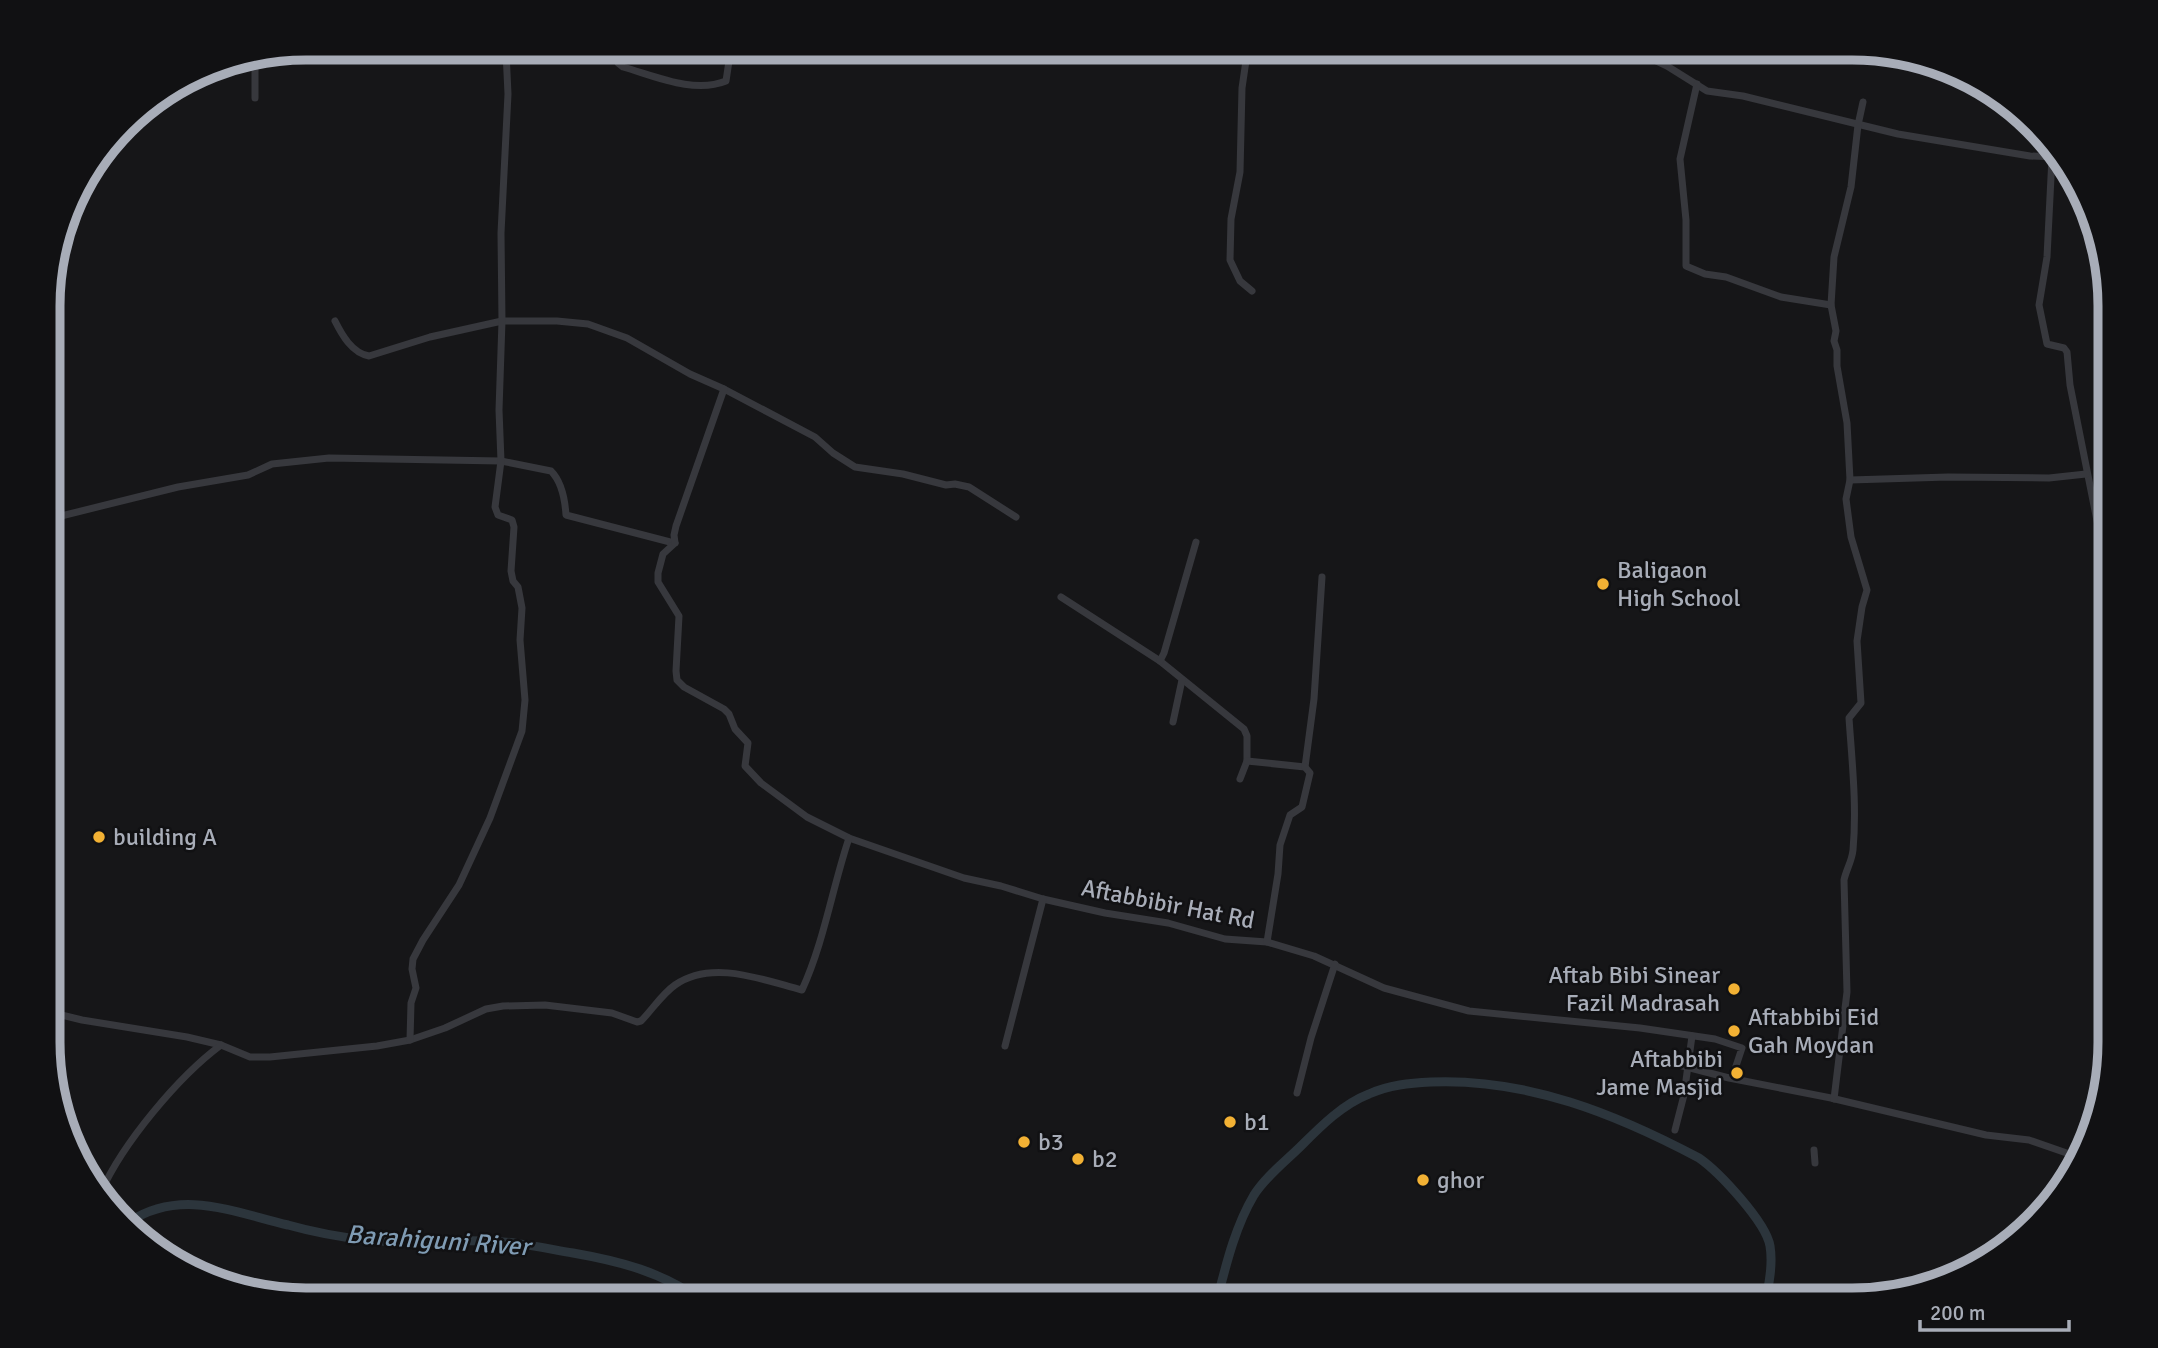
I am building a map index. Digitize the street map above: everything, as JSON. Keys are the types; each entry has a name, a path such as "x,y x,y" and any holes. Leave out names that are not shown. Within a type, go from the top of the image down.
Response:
{"street":[{"path":"410,1040 411,1003 416,988 413,959 459,885 490,818 522,731 525,700 520,640 522,608 518,587 511,578 513,523 498,515 495,507 500,461 502,233 509,60"},
{"path":"616,60 624,67 685,84 708,86 726,81 729,60"},
{"path":"1246,60 1242,88 1240,172 1231,219 1230,260 1240,281 1252,292"},
{"path":"1654,60 1707,91 1743,96 1898,134 2049,157"},
{"path":"255,98 256,64"},
{"path":"1696,84 1680,159 1686,220 1686,266 1781,297 1831,305"},
{"path":"1834,1099 1847,992 1844,880 1853,851 1854,791 1849,719 1861,703 1857,640 1867,590 1851,537 1846,499 1850,480 1847,423 1837,366 1836,331 1831,305 1834,257 1851,187 1863,102"},
{"path":"2054,165 2047,257 2039,310 2047,344 2064,348 2067,352 2070,385 2098,529"},
{"path":"335,321 342,335 360,354 369,356 430,337 502,321 557,321 601,327 816,437 833,453 855,467 904,474 946,485 970,487 1016,517"},
{"path":"60,516 178,487 248,475 272,464 329,458 500,461 551,471 565,498 566,515 675,543 676,526 724,389"},
{"path":"1850,480 2049,478 2086,474"},
{"path":"1160,661 1196,542"},
{"name":"Aftabbibir Hat Rd","path":"675,543 663,554 658,582 678,613 677,680 729,714 735,729 748,743 745,766 747,770 807,817 849,838 964,878 1105,913 1168,923 1225,939 1267,942 1335,964 1384,988 1469,1011 1640,1028 1715,1039 1742,1048 1732,1078"},
{"path":"1305,766 1314,699 1322,577"},
{"path":"1061,597 1160,661 1244,729 1247,736 1247,761 1240,779"},
{"path":"1174,722 1182,680"},
{"path":"1247,761 1305,766 1310,772 1302,807 1290,815 1280,845 1267,942"},
{"path":"60,1015 187,1037 221,1045 250,1057 270,1057 410,1040 445,1028 486,1009 503,1006 545,1005 611,1013 637,1023 675,985 697,975 732,972 802,990 812,967 834,882 849,838"},
{"path":"1005,1046 1043,899"},
{"path":"1297,1093 1311,1038 1335,964"},
{"path":"1675,1130 1684,1095 1692,1036"},
{"path":"105,1184 145,1123 194,1067 221,1045"},
{"path":"1667,1062 1986,1135 2029,1140 2071,1155"},
{"path":"1814,1150 1815,1163"}],"waterway":[{"name":"Barahiguni River","path":"1220,1288 1241,1220 1254,1195 1270,1175 1325,1123 1350,1104 1384,1088 1431,1082 1502,1086 1570,1102 1636,1127 1699,1158 1741,1198 1767,1236 1771,1260 1768,1288"},
{"name":"Barahiguni River","path":"134,1220 168,1206 207,1206 317,1232 366,1240 517,1243 624,1264 682,1288"}],"place":[{"name":"Baligaon High School","path":"1603,584"},
{"name":"building A","path":"99,837"},
{"name":"Aftab Bibi Sinear Fazil Madrasah","path":"1734,989"},
{"name":"Aftabbibi Eid Gah Moydan","path":"1734,1031"},
{"name":"Aftabbibi Jame Masjid","path":"1737,1073"},
{"name":"b1","path":"1230,1122"},
{"name":"b3","path":"1024,1142"},
{"name":"b2","path":"1078,1159"},
{"name":"ghor","path":"1423,1180"}]}
